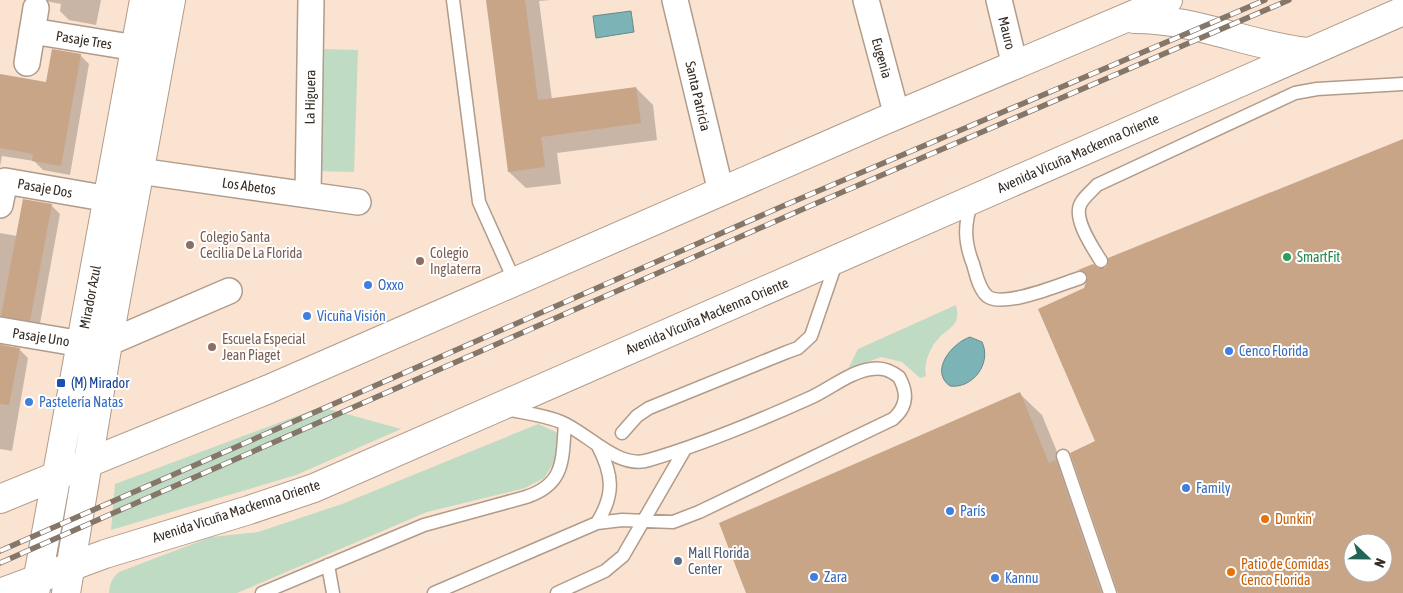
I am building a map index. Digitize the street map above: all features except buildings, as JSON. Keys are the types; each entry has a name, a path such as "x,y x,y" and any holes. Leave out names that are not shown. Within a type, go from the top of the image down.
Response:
{"main road":[{"name":"Mirador Azul","path":"66,593 88,464 95,344 109,199 144,0"},
{"name":"Mirador Azul","path":"36,586 57,476 95,344 139,171 171,0"},
{"path":"0,499 88,464 515,282 1168,0"},
{"name":"Avenida Vicuña Mackenna Oriente","path":"0,593 36,586 71,566 314,488 1403,11"},
{"path":"1125,19 1182,22 1268,46 1307,52"}],"street":[{"name":"La Higuera","path":"308,195 311,0"},
{"name":"Santa Patricia","path":"675,0 721,192"},
{"name":"Eugenia","path":"866,0 897,116"},
{"name":"Mauro","path":"999,0 1016,66"},
{"name":"Pasaje Tres","path":"27,63 34,20 136,48"},
{"name":"Los Abetos","path":"139,171 358,202"},
{"name":"Pasaje Dos","path":"0,205 5,181 109,199"},
{"name":"Mirador Azul","path":"95,344 229,291"},
{"name":"Pasaje Uno","path":"0,330 95,344"}],"lane":[{"path":"453,0 479,202 515,282"},
{"path":"1101,261 1084,232 1079,212 1080,204 1097,185 1284,97 1305,90 1403,84"},
{"path":"972,200 965,229 966,248 983,290 992,298 1004,300 1080,278"},
{"path":"622,432 649,408 788,352 805,342 815,326 838,260"},
{"path":"434,593 597,523 622,520 673,522 699,512 893,419 902,409 905,390 899,377 889,370 871,369 812,397 686,449 639,462 616,455 565,424 496,407"},
{"path":"262,593 424,525 526,497 542,490 557,476 564,458 565,424"},
{"path":"597,523 607,507 610,489 607,463 598,444"},
{"path":"557,593 589,580 617,562 632,544 686,449"},
{"path":"1063,456 1110,593"},
{"path":"328,565 333,593"}],"green space":[{"path":"320,49 358,50 354,172 316,171"},
{"path":"956,305 956,321 941,336 930,351 926,361 926,376 920,378 902,362 881,357 848,369 858,349"},
{"path":"321,407 401,429 296,475 111,530 115,484"},
{"path":"538,424 556,432 561,444 557,457 544,478 525,488 427,512 237,593 109,593 112,581 119,572 211,537 258,532 342,504"}],"water":[{"path":"631,11 634,32 596,38 593,16"},
{"path":"970,337 982,342 984,358 982,366 973,379 958,386 950,386 944,380 942,365 945,358 956,345"}],"railway":[{"path":"0,551 783,206 1265,0"},
{"path":"0,563 810,206 1289,0"}],"place":[{"name":"Colegio Santa Cecilia De La Florida","path":"190,245"},
{"name":"SmartFit","path":"1287,257"},
{"name":"Colegio Inglaterra","path":"420,261"},
{"name":"Oxxo","path":"368,285"},
{"name":"Vicuña Visión","path":"307,316"},
{"name":"Escuela Especial Jean Piaget","path":"212,347"},
{"name":"Cenco Florida","path":"1229,351"},
{"name":"(M) Mirador","path":"61,383"},
{"name":"Pastelería Natas","path":"29,402"},
{"name":"Family","path":"1186,488"},
{"name":"París","path":"950,511"},
{"name":"Dunkin'","path":"1265,519"},
{"name":"Mall Florida Center","path":"678,561"},
{"name":"Patio de Comidas Cenco Florida","path":"1231,572"},
{"name":"Zara","path":"814,577"},
{"name":"Kannu","path":"995,578"}]}
